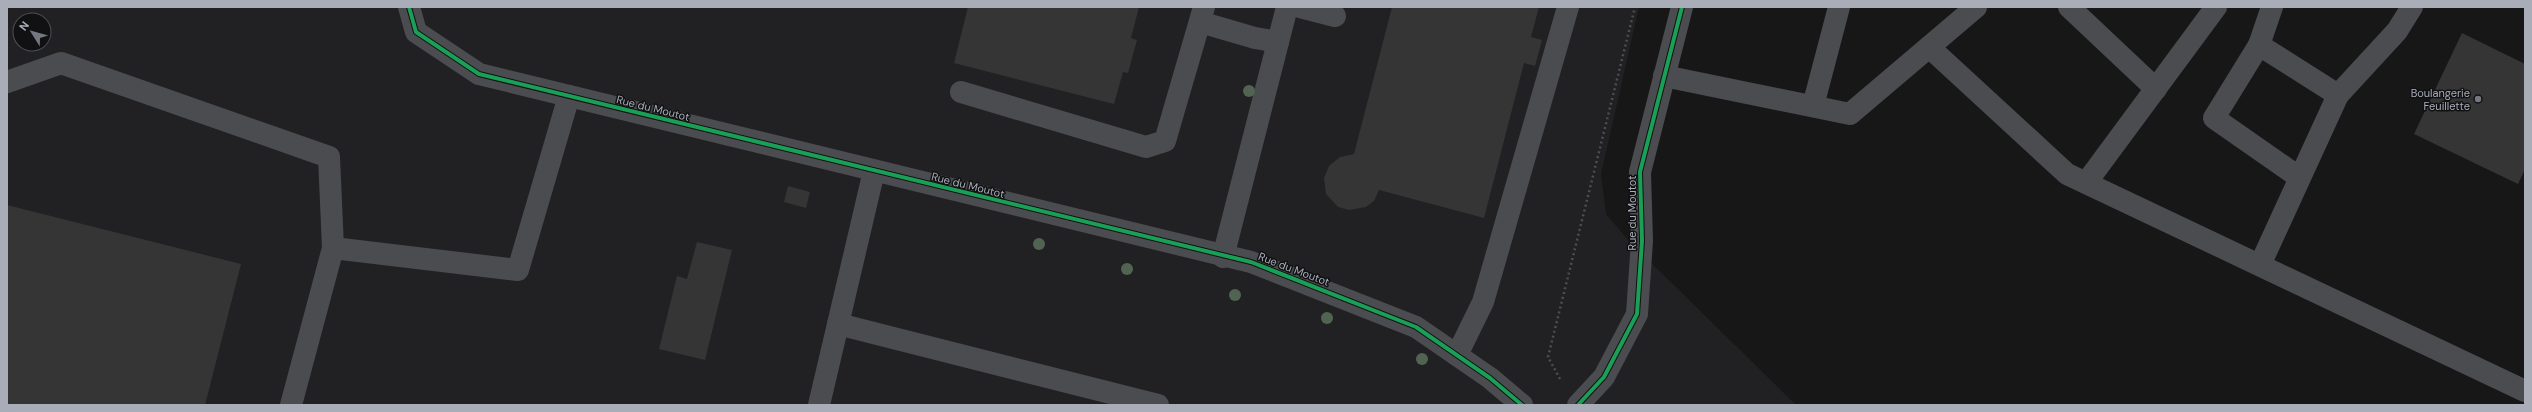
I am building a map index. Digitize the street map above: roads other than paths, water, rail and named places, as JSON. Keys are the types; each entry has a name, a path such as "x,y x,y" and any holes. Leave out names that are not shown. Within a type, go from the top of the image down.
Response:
{"street":[{"name":"Rue du Moutot","path":"409,7 416,32 479,74 1223,257 1251,262 1416,327 1490,378 1522,405"},
{"path":"1223,257 1287,7"},
{"path":"1300,7 1335,16"},
{"path":"1457,355 1483,302 1568,7"},
{"name":"Rue du Moutot","path":"1578,405 1604,377 1637,314 1642,241 1640,172 1682,7"},
{"path":"1813,106 1839,7"},
{"path":"1664,76 1850,114 1976,7"},
{"path":"2069,7 2156,89"},
{"path":"2086,183 2216,7"},
{"path":"2272,7 2259,45 2214,118 2300,178"},
{"path":"2260,265 2338,95 2397,31 2412,7"},
{"path":"961,92 1146,146 1165,141 1202,14 1255,38 1278,42"},
{"path":"2259,45 2338,95"},
{"path":"1930,47 2066,174 2525,391"},
{"path":"7,82 61,63 329,157 333,248 291,405"},
{"path":"333,248 518,270 569,96"},
{"path":"819,405 874,171"},
{"path":"838,324 1158,405"}],"place":[{"name":"Boulangerie Feuillette","path":"2478,99"}]}
